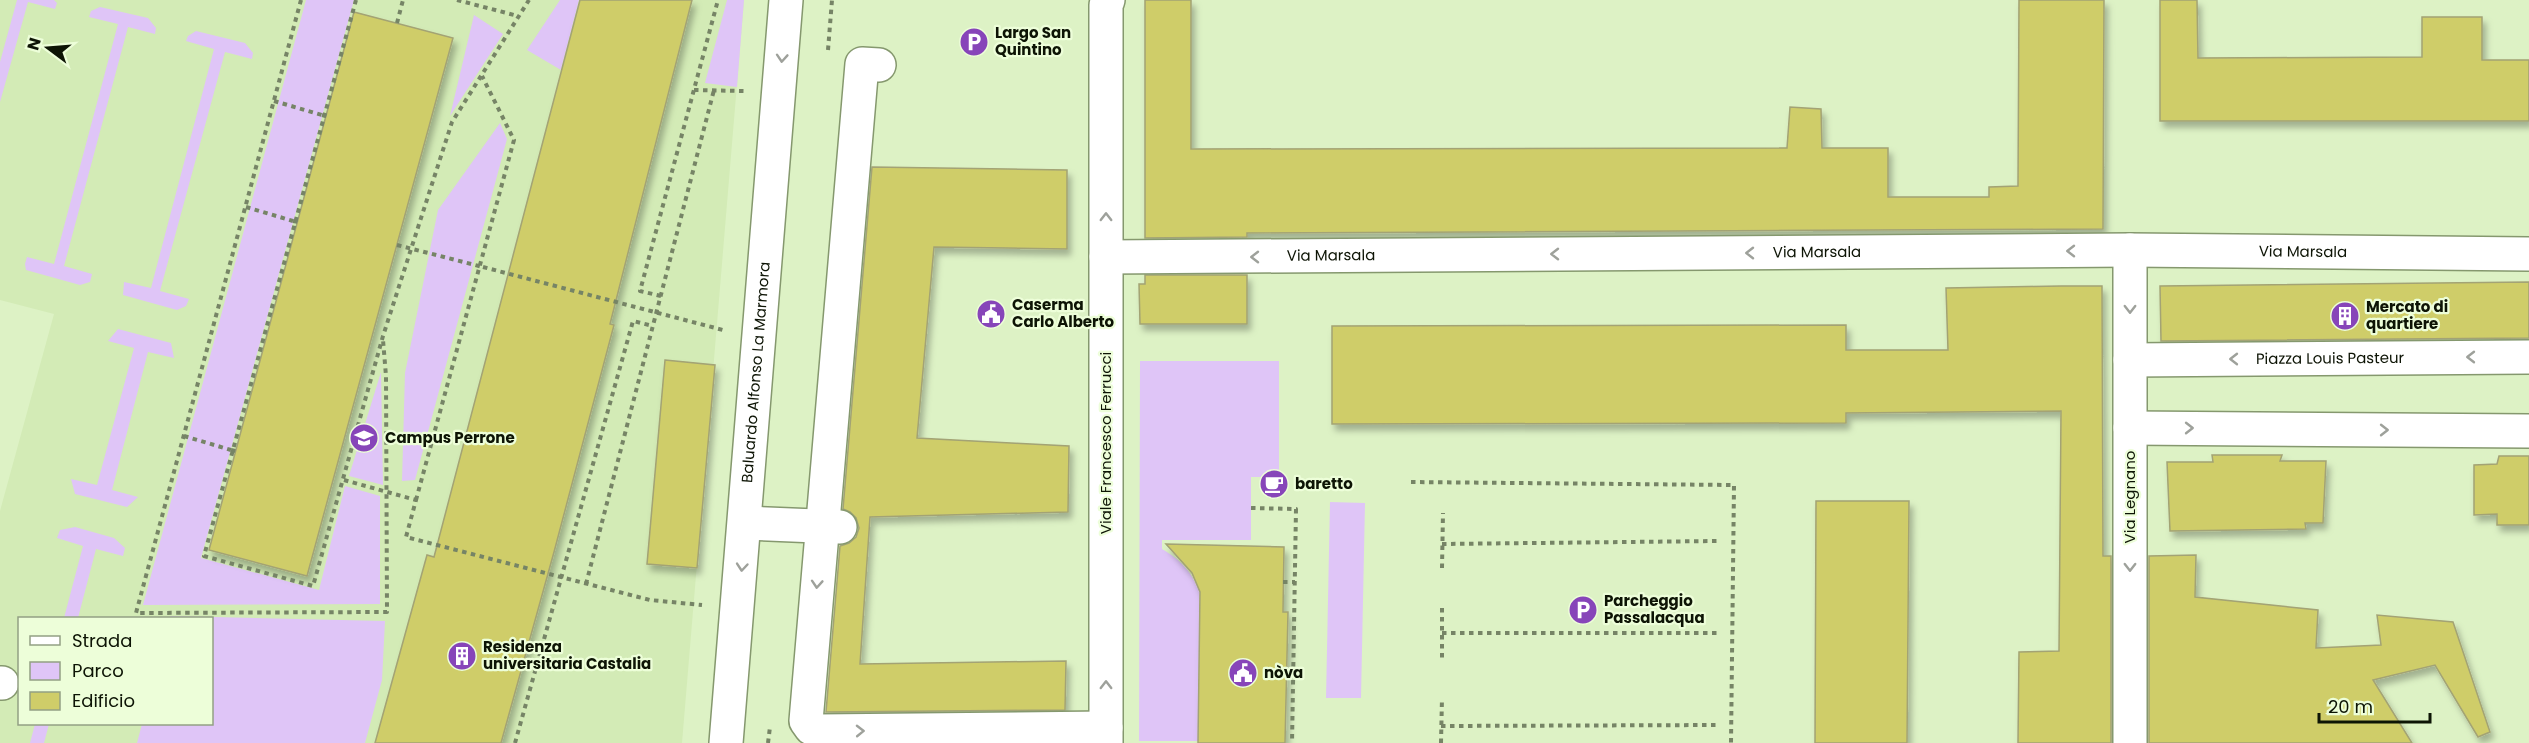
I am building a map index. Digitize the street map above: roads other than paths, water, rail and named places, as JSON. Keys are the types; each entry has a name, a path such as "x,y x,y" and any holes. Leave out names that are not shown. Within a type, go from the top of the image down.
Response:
{"street":[{"name":"Baluardo Alfonso La Marmora","path":"726,743 746,523 786,0"},
{"name":"Viale Francesco Ferrucci","path":"1105,2 1106,735"},
{"path":"879,65 862,64 830,527 806,721 812,728 819,731 1106,735"},
{"name":"Via Marsala","path":"1106,257 2130,250 2529,254"},
{"name":"Via Legnano","path":"2130,250 2130,743"},
{"name":"Piazza Louis Pasteur","path":"2130,360 2529,357"},
{"path":"2130,428 2529,431"},
{"path":"746,523 830,527"}],"place":[{"name":"Largo San Quintino","path":"974,42"},
{"name":"Caserma Carlo Alberto","path":"991,314"},
{"name":"Mercato di quartiere","path":"2345,316"},
{"name":"Campus Perrone","path":"364,438"},
{"name":"baretto","path":"1274,484"},
{"name":"Parcheggio Passalacqua","path":"1583,610"},
{"name":"Residenza universitaria Castalia","path":"462,656"},
{"name":"nòva","path":"1243,673"}]}
